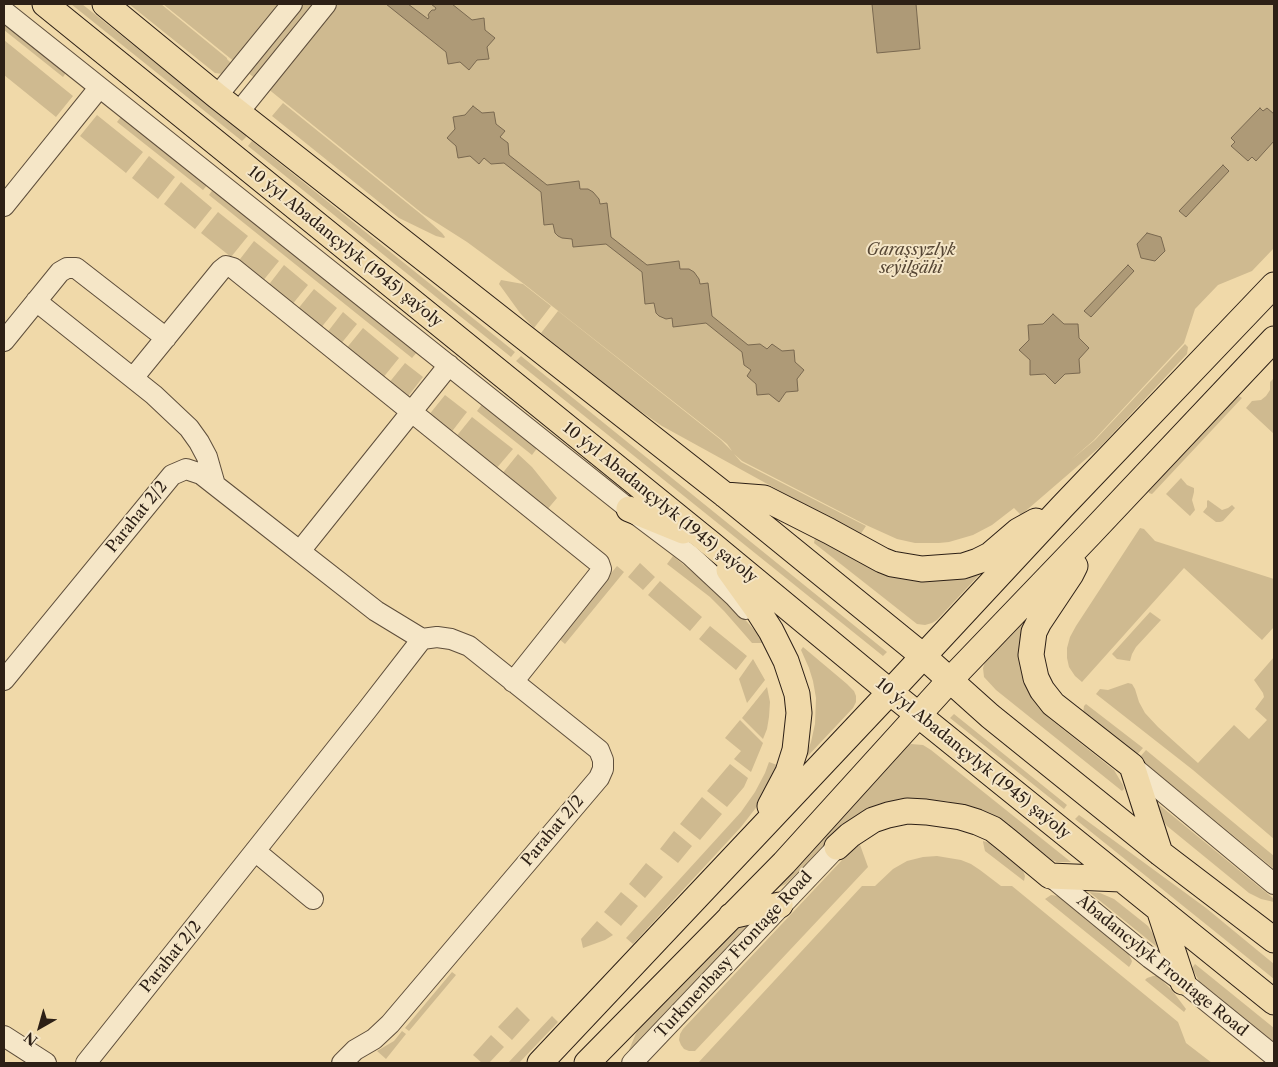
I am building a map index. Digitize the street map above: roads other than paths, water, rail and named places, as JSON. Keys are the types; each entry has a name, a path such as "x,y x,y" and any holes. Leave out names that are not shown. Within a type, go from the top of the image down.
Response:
{"main road":[{"name":"10 ýyl Abadançylyk (1945) şaýoly","path":"44,4 1274,1002"},
{"path":"105,4 238,113 725,495 922,656 990,716 1160,853 1274,938"},
{"path":"540,1063 1274,284"},
{"path":"587,1063 784,863 950,680 1274,339"},
{"path":"725,495 764,498 882,560 905,567 922,569 963,566 978,561 990,555 1018,531 1062,507"},
{"path":"629,508 710,543 757,609 771,631 786,661 797,694 799,713 795,750 788,772 753,836"},
{"path":"1090,534 1070,574 1034,632 1031,654 1033,666 1042,690 1053,704 1132,766 1160,853"},
{"path":"837,847 850,835 873,820 888,815 906,811 945,814 969,819 993,829 1050,876 1121,879"},
{"path":"731,916 780,905"},
{"path":"1158,909 1183,982"},
{"path":"612,1063 621,1029"}],"street":[{"path":"217,96 292,4"},
{"path":"238,113 326,4"},
{"name":"10 ýyl Abadançylyk (1945) şaýoly","path":"4,11 697,561 735,597 781,650"},
{"path":"4,206 99,88"},
{"path":"133,378 221,270 226,266 233,268 600,563 601,569 599,574 513,682"},
{"path":"4,341 60,272 67,268 76,268 166,338"},
{"path":"36,301 154,395 189,428 200,442 207,457 215,485"},
{"path":"300,550 449,365"},
{"name":"Parahat 2/2","path":"4,680 172,474 186,469 201,474 376,611 422,638 437,637 451,639 469,646 599,750 604,769 599,778 390,1024 374,1039 356,1050 342,1063"},
{"name":"Parahat 2/2","path":"86,1063 422,638"},
{"path":"1132,766 1274,884"},
{"name":"Turkmenbasy Frontage Road","path":"632,1063 837,847"},
{"path":"255,851 313,899"},
{"name":"Abadancylyk Frontage Road","path":"1050,876 1274,1056"},
{"path":"4,1036 46,1063"}],"park label":[{"name":"Garaşsyzlyk seýilgähi","path":"911,259"}]}
